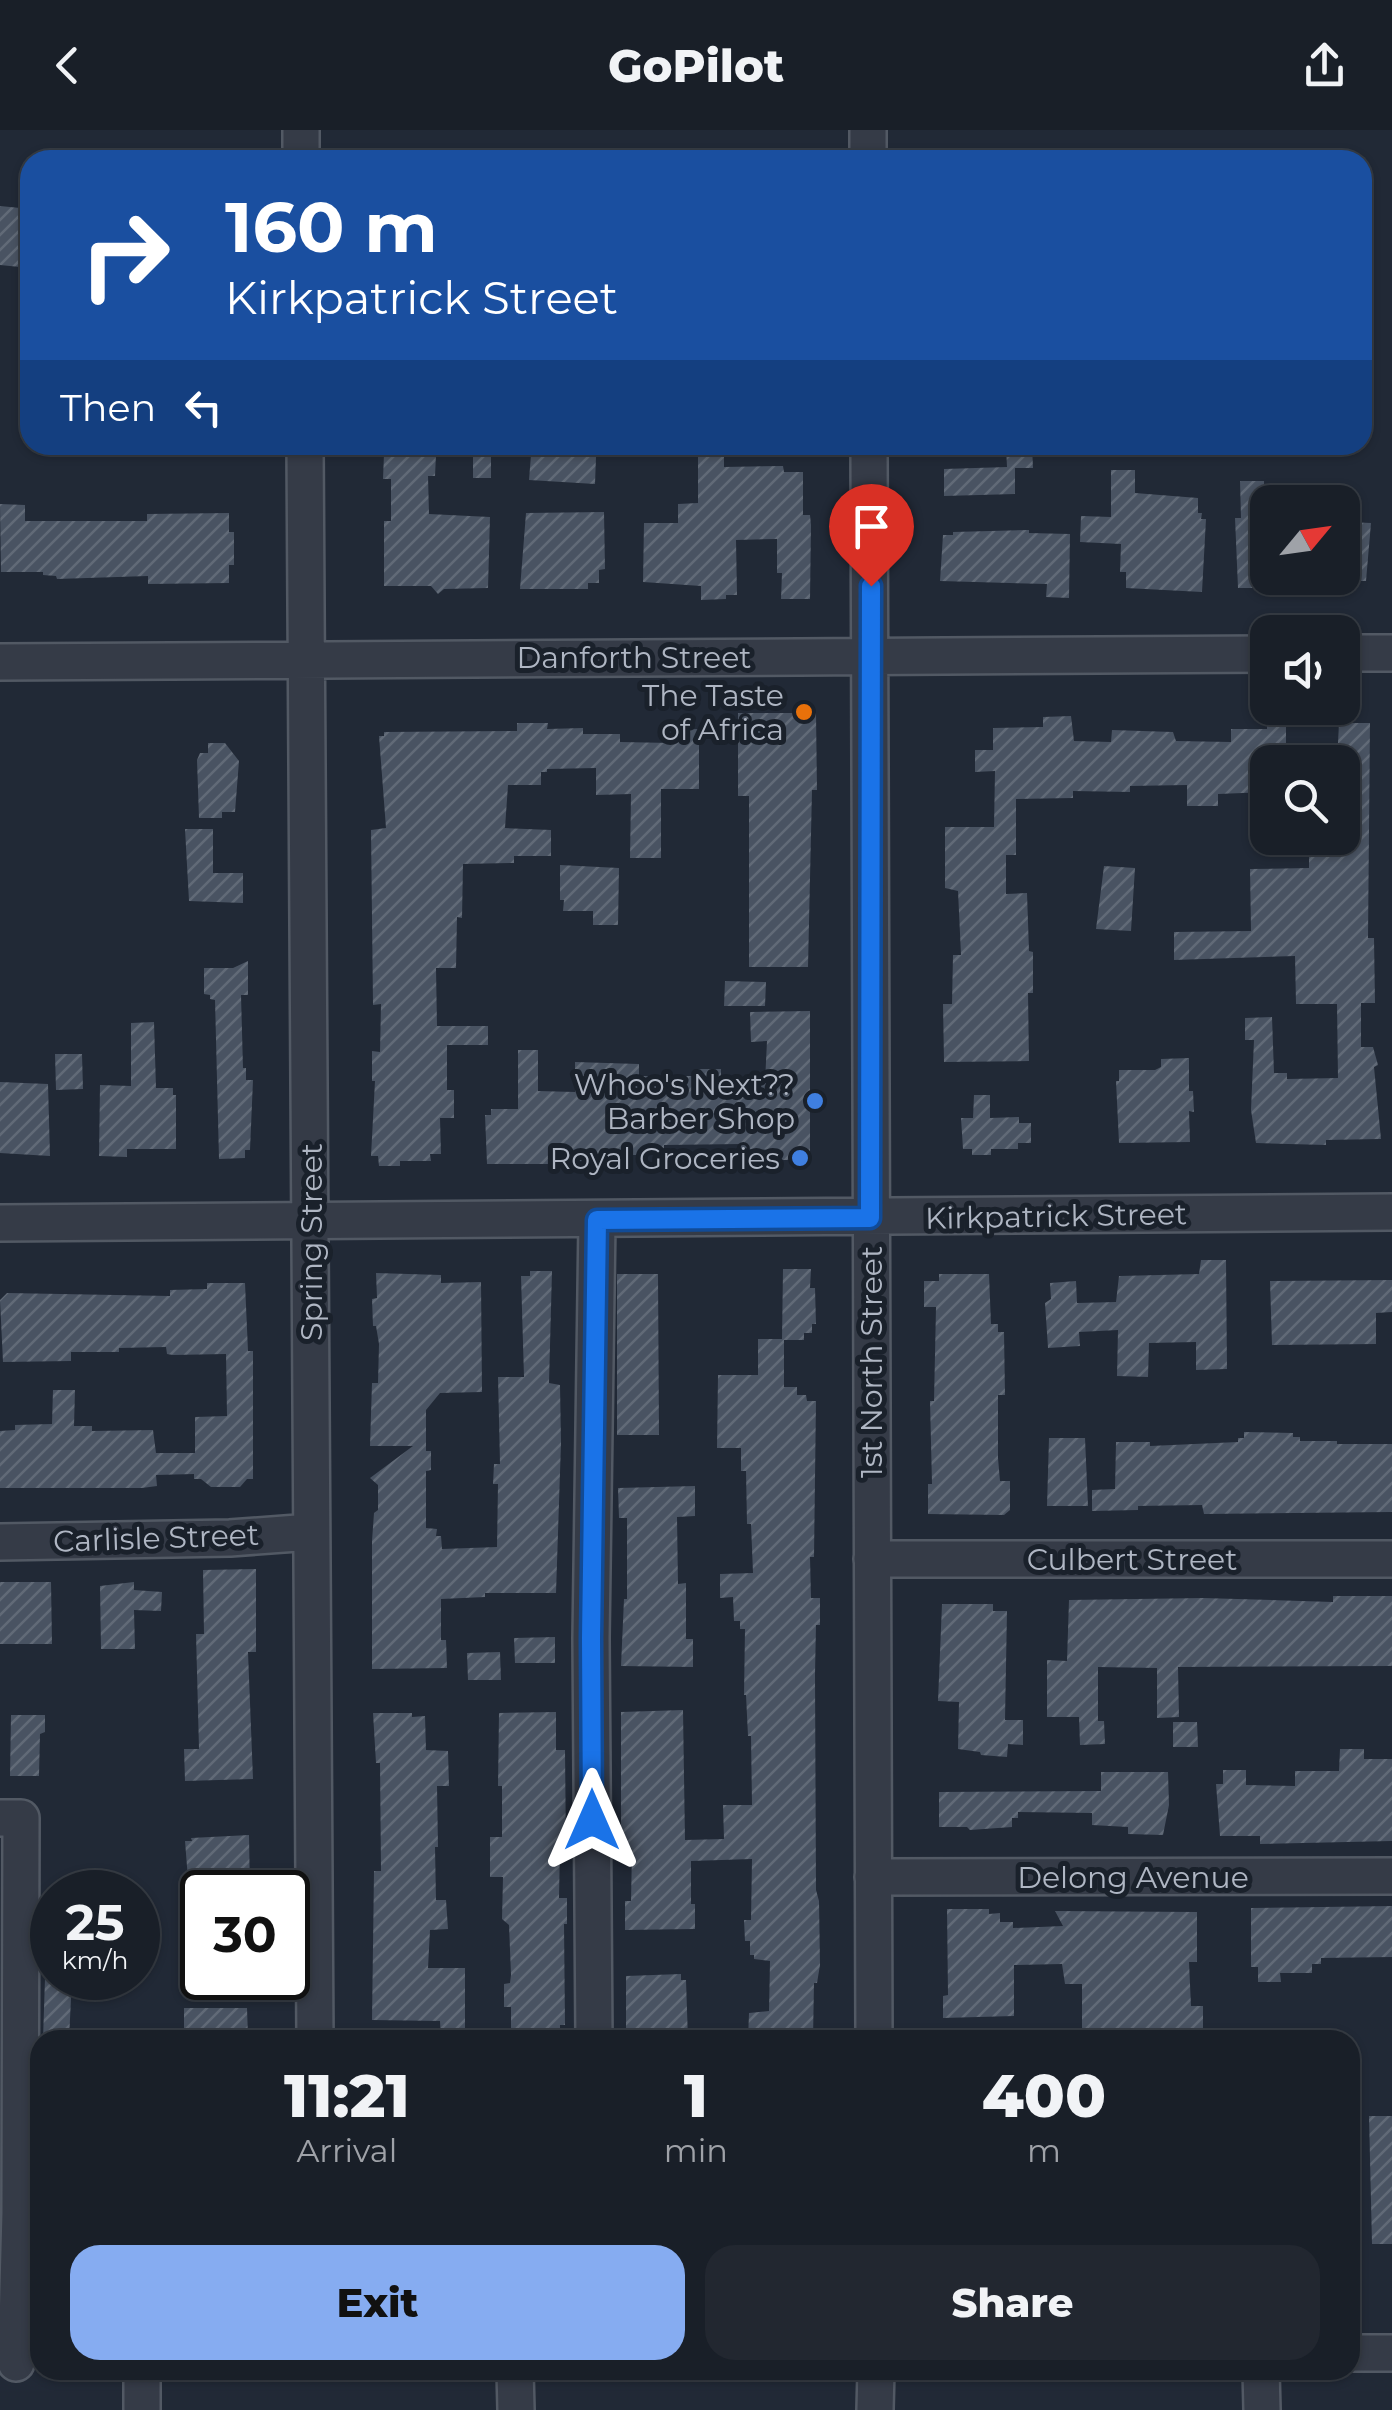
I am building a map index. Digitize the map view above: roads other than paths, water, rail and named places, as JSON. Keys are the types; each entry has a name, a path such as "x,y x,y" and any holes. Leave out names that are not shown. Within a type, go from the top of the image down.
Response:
{"street":[{"name":"Spring Street","path":"306,455 314,2030"},
{"name":"1st North Street","path":"869,455 874,2030"},
{"path":"1360,653 1392,653"},
{"name":"Danforth Street","path":"0,662 1250,654"},
{"name":"Kirkpatrick Street","path":"0,1223 1392,1212"},
{"path":"594,2030 591,1638 597,1220"},
{"name":"Carlisle Street","path":"0,1542 230,1538 311,1532"},
{"name":"Culbert Street","path":"872,1560 1392,1559"},
{"path":"10,1818 19,2363"},
{"name":"Delong Avenue","path":"874,1876 1392,1876"},
{"path":"1360,2352 1392,2353"},
{"path":"142,2380 142,2410"},
{"path":"515,2380 516,2410"},
{"path":"876,2380 876,2410"},
{"path":"1261,2380 1262,2410"}],"place":[{"name":"The Taste of Africa","path":"804,712"},
{"name":"Whoo's Next?? Barber Shop","path":"815,1101"},
{"name":"Royal Groceries","path":"800,1158"}]}
